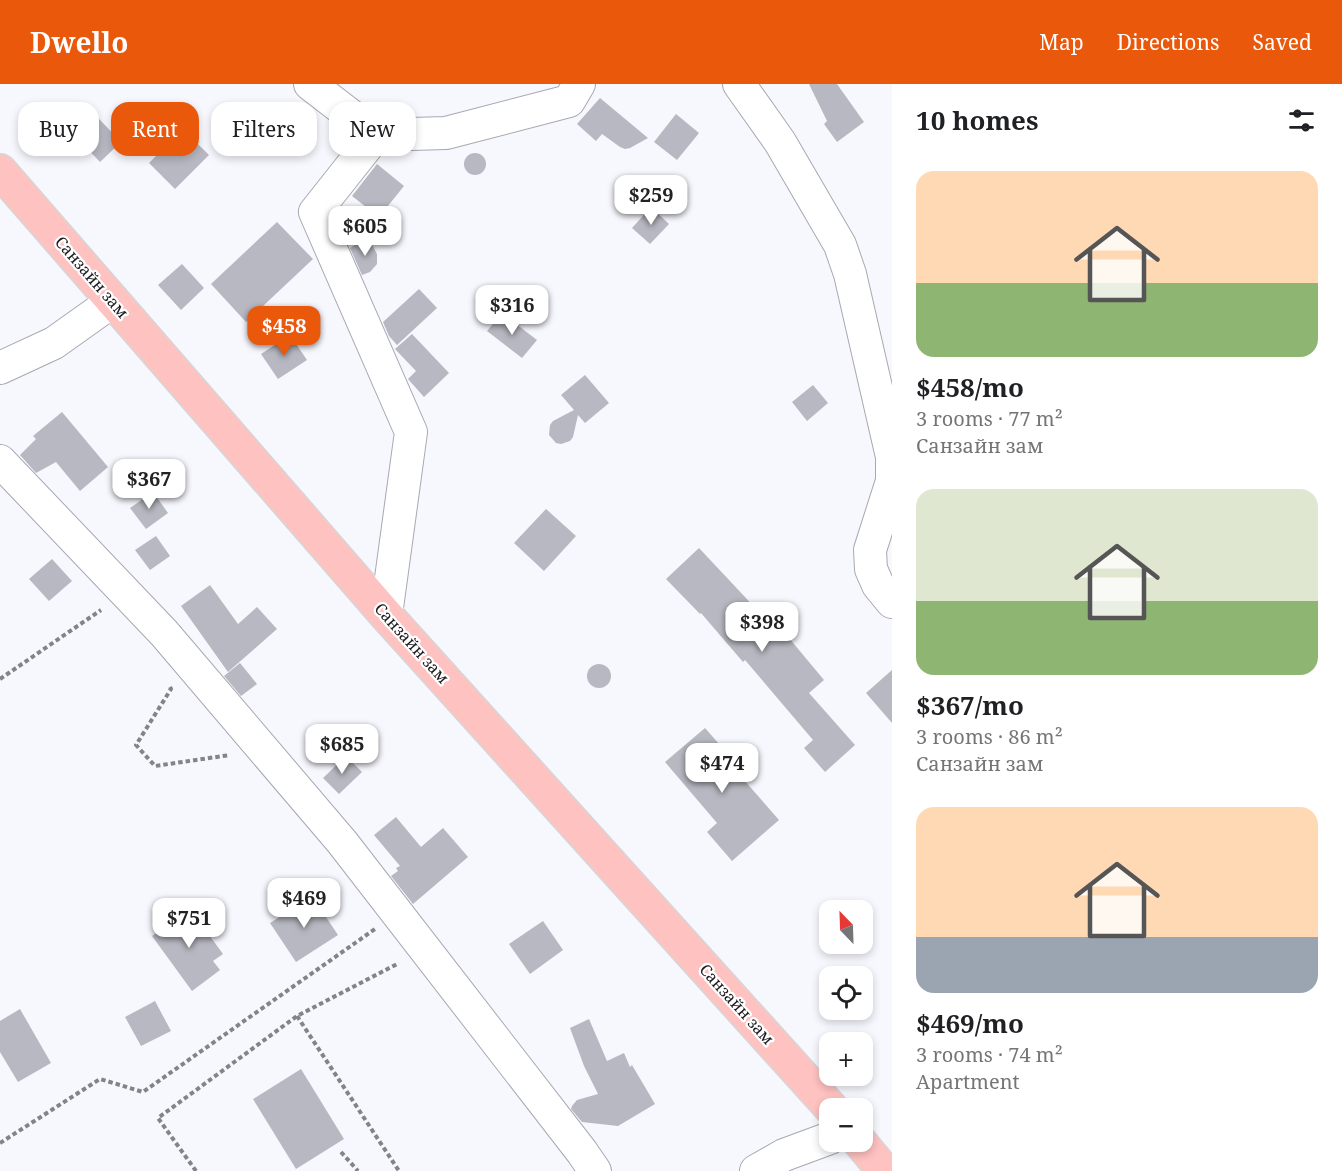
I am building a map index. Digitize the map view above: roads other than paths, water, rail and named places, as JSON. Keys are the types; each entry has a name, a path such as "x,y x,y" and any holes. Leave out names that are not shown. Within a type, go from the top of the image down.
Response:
{"main road":[{"name":"Санзайн зам","path":"0,171 387,615 822,1098"},
{"path":"868,1152 884,1171"}],"street":[{"path":"310,84 333,102"},
{"path":"416,134 446,133 569,100 579,84"},
{"path":"739,84 780,142 840,245 850,274 892,457 892,481 870,550 871,569 878,585 892,602"},
{"path":"359,156 315,212 411,432 387,615"},
{"path":"0,368 54,343 113,301"},
{"path":"0,461 164,633 342,842 595,1171"},
{"path":"756,1171 784,1155 819,1142"}]}
